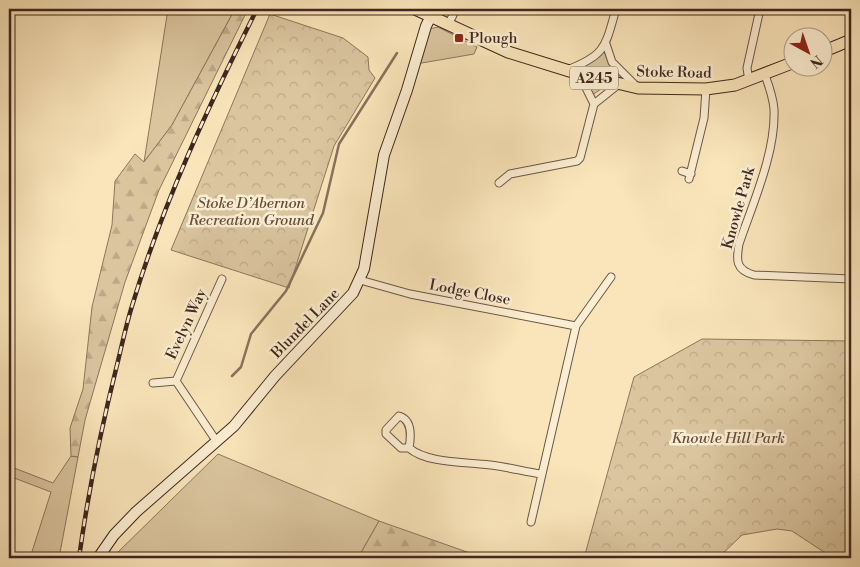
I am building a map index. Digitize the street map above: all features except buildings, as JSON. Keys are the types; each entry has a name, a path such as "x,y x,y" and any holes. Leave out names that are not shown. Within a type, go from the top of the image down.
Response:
{"main road":[{"name":"Stoke Road","path":"415,9 508,52 579,74 638,88 706,89 735,85 782,67"},
{"path":"832,48 851,40"}],"street":[{"path":"448,25 456,9"},
{"path":"567,70 594,58 606,44 616,9"},
{"path":"748,81 747,68 760,9"},
{"name":"Blundel Lane","path":"98,558 114,535 136,512 234,426 275,376 354,293 364,269 384,155 407,90 426,26 431,16"},
{"path":"606,44 612,62 638,88"},
{"path":"579,74 594,104"},
{"name":"Knowle Park","path":"764,75 770,88 774,108 773,134 769,154 739,244 737,256 739,266 744,272 754,275 851,279"},
{"path":"499,183 510,174 576,161 580,158 594,104 619,84"},
{"path":"682,171 690,176 704,118 706,89"},
{"path":"531,522 576,326 611,277"},
{"name":"Evelyn Way","path":"176,381 222,279"},
{"name":"Lodge Close","path":"360,280 410,294 576,326"},
{"name":"Evelyn Way","path":"153,383 176,381"},
{"name":"Evelyn Way","path":"176,381 217,442"},
{"path":"409,448 408,423 399,416 386,430 386,434 401,448 409,448 421,455 450,462 480,464 541,474"}],"green space":[{"path":"168,9 235,9 172,125 144,162"},
{"path":"235,9 248,9 159,190 125,282 85,420 78,457 71,456 70,428 83,389 92,307 112,225 115,181 135,154 144,162 172,125"},
{"name":"Stoke D’Abernon Recreation Ground","path":"270,14 343,38 368,57 369,70 375,78 334,146 289,288 171,250"},
{"path":"438,27 477,47 474,54 416,64 429,29"},
{"path":"604,51 611,68 625,81 576,69 592,62"},
{"path":"586,80 607,85 592,95"},
{"name":"Knowle Hill Park","path":"702,339 851,341 851,558 833,558 792,531 777,529 742,535 718,558 584,558 634,377"},
{"path":"218,454 379,521 358,558 112,558"},
{"path":"71,456 78,457 59,558 30,558 51,492 9,476 9,466 53,483"},
{"path":"379,521 484,558 358,558"}],"waterway":[{"path":"232,376 241,367 251,334 286,291 323,213 339,144 397,53"}],"railway":[{"path":"79,558 91,485 106,413 128,320 144,268 188,155 257,9"}],"place":[{"name":"Plough","path":"459,38"}]}
